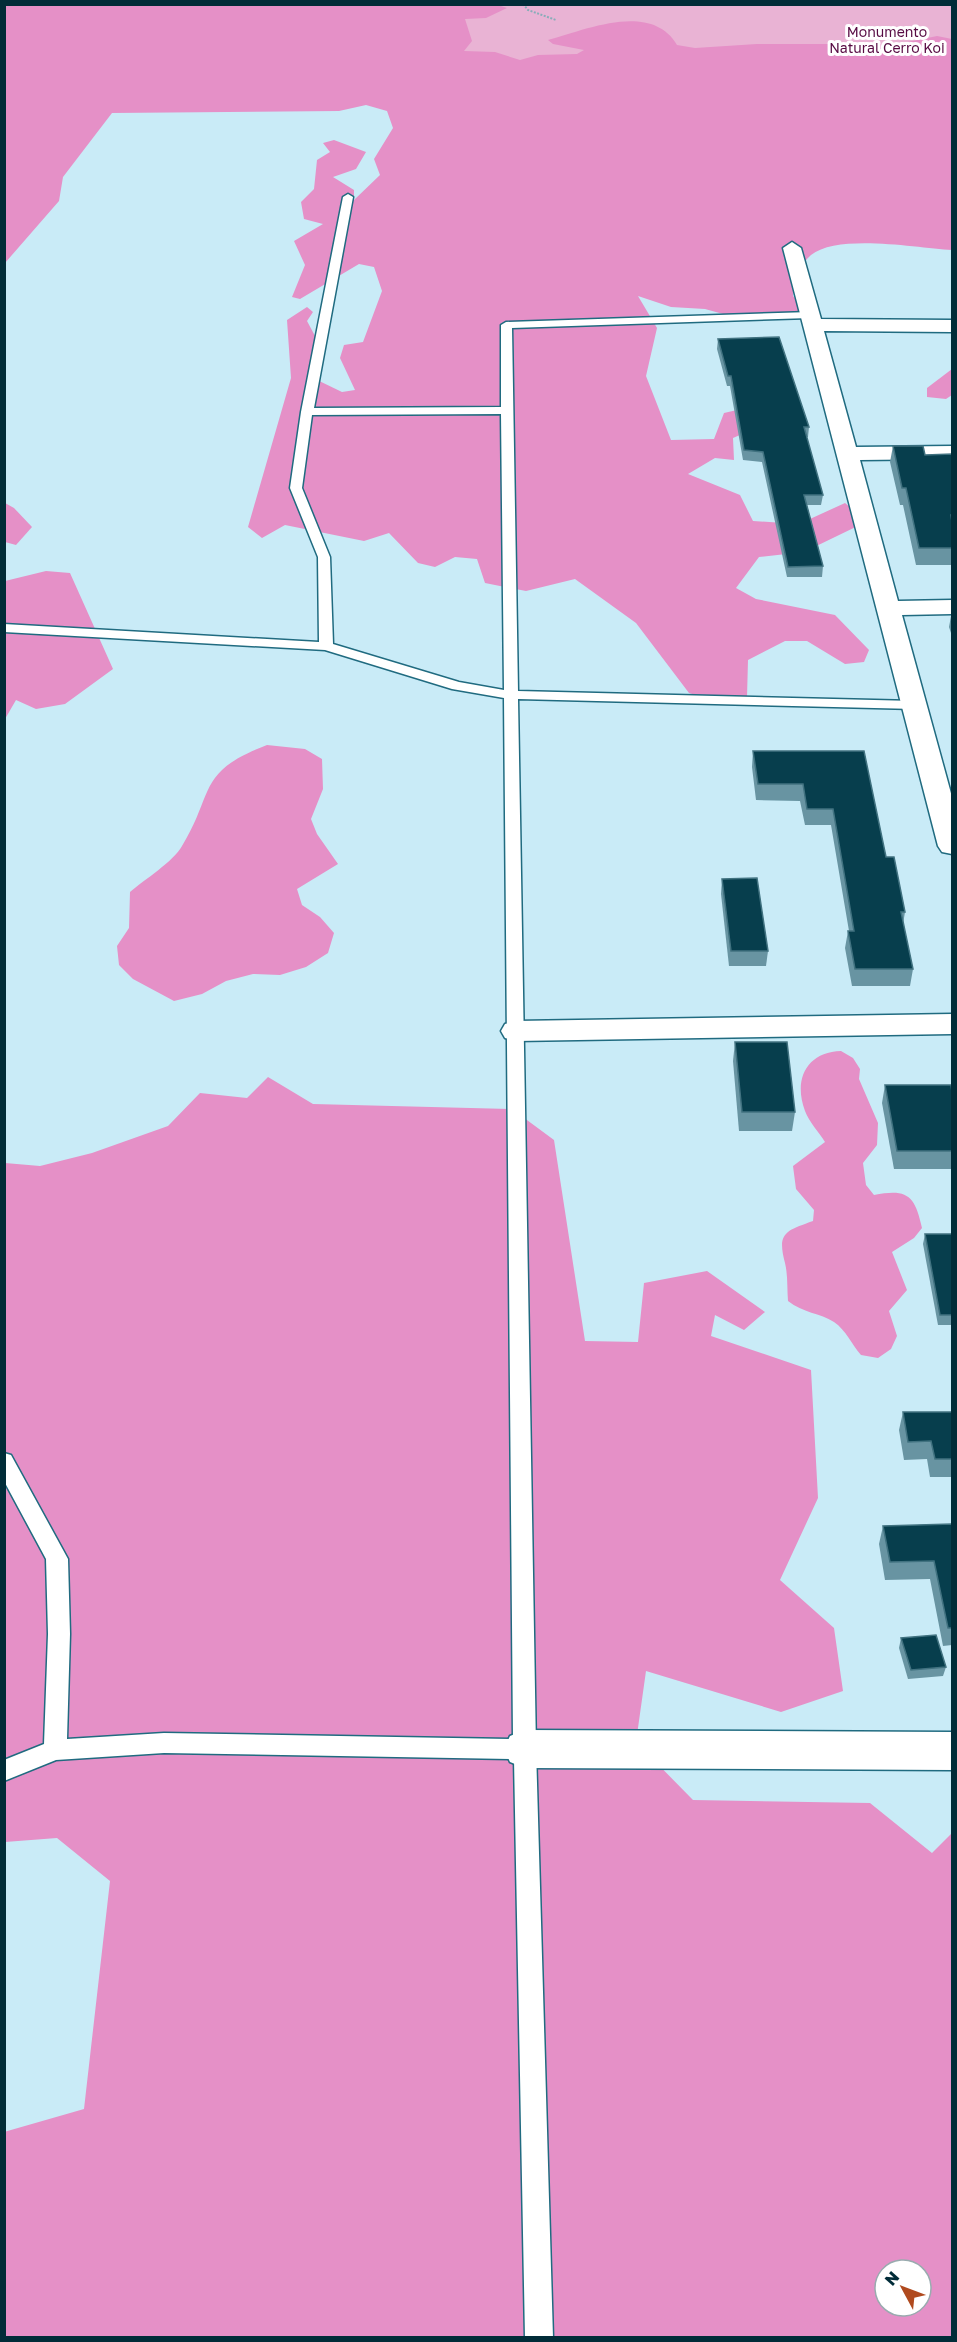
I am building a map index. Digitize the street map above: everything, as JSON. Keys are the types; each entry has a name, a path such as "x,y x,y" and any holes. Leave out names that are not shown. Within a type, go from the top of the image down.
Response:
{"street":[{"path":"792,248 915,705 946,794 952,846"},
{"path":"812,320 952,326"},
{"path":"847,454 952,452"},
{"path":"889,608 952,607"},
{"path":"516,1030 952,1024"},
{"path":"525,1749 952,1751"}],"lane":[{"path":"326,646 324,557 296,488 307,412 348,197"},
{"path":"539,2337 525,1749 507,325 812,320"},
{"path":"307,412 508,410"},
{"path":"4,628 326,646 457,686 511,694 915,705"},
{"path":"4,1461 57,1559 59,1634 55,1750"},
{"path":"4,1771 55,1750 164,1743 525,1749"}],"path":[{"path":"523,4 528,10 556,20"}],"green space":[{"name":"Monumento Natural Cerro Koi","path":"5,5 952,5 952,77 5,62"}],"shaded area":[{"path":"5,5 498,5 507,8 486,18 465,19 472,41 464,51 495,52 520,60 538,55 577,54 584,50 553,44 548,40 617,22 635,21 651,24 666,32 677,45 695,48 757,44 898,44 937,36 952,39 952,250 879,243 823,248 807,259 799,274 793,296 807,310 794,317 734,317 705,309 671,307 638,296 657,328 646,376 671,440 714,439 724,413 737,410 772,421 733,438 734,460 715,458 688,474 740,495 753,521 799,524 845,503 868,521 804,552 759,557 736,588 756,599 835,615 869,650 864,662 845,664 807,641 785,641 748,660 747,697 721,703 689,693 636,623 575,579 526,591 485,583 477,559 455,557 435,567 418,563 389,533 364,541 285,525 262,538 248,527 291,378 287,320 307,307 313,312 307,321 322,349 313,378 342,392 355,390 340,358 344,345 363,342 382,291 374,267 359,264 300,299 292,297 305,265 294,241 323,224 304,219 301,202 314,189 317,160 330,152 323,143 334,140 366,152 356,169 333,177 354,190 354,200 380,175 374,159 393,128 387,111 366,105 339,111 112,113 63,177 59,201 5,263"},
{"path":"952,369 952,395 946,399 927,397 927,388"},
{"path":"5,503 14,508 32,527 16,545 5,542"},
{"path":"46,571 70,573 113,669 65,704 36,709 16,700 5,719 5,581"},
{"path":"267,745 305,749 322,759 323,789 311,819 317,834 338,864 297,889 302,905 320,917 334,933 328,953 306,967 280,975 253,974 226,981 202,994 174,1001 133,979 119,965 117,946 129,928 130,892 178,852 192,827 210,785 218,775 228,765 244,755"},
{"path":"841,1051 853,1058 860,1069 859,1079 878,1123 877,1145 863,1163 866,1185 874,1195 895,1193 908,1197 916,1208 922,1228 914,1238 892,1252 907,1290 889,1311 897,1336 891,1349 878,1358 861,1355 834,1322 788,1301 783,1239 790,1231 813,1221 814,1210 796,1189 793,1166 825,1142 805,1111 801,1088 802,1078 806,1069 819,1056"},
{"path":"268,1077 313,1104 512,1109 554,1140 585,1341 638,1342 644,1283 707,1271 765,1312 744,1330 715,1315 711,1336 811,1370 818,1498 780,1580 834,1628 843,1691 781,1712 646,1671 636,1742 693,1800 870,1803 932,1853 952,1833 952,2337 5,2337 4,2132 84,2109 110,1881 57,1838 5,1842 5,1163 40,1166 92,1153 168,1126 200,1093 247,1098"}],"building":[{"path":"779,337 809,427 804,427 823,495 804,495 823,566 788,567 763,452 744,450 731,376 728,376 718,339"},
{"path":"893,446 923,446 925,455 952,454 952,548 919,548 906,488 902,488"},
{"path":"753,751 864,751 886,857 894,857 905,912 901,912 913,969 855,969 848,931 854,931 833,809 807,809 803,784 758,784"},
{"path":"757,878 768,951 731,951 722,879"},
{"path":"735,1042 787,1042 795,1112 742,1112"},
{"path":"885,1085 951,1085 952,1151 897,1151"},
{"path":"925,1234 952,1234 952,1315 940,1315"},
{"path":"903,1412 952,1412 952,1459 935,1459 931,1441 908,1442"},
{"path":"952,1524 952,1628 948,1628 934,1561 890,1562 883,1526"},
{"path":"936,1635 946,1667 911,1670 901,1638"}]}
